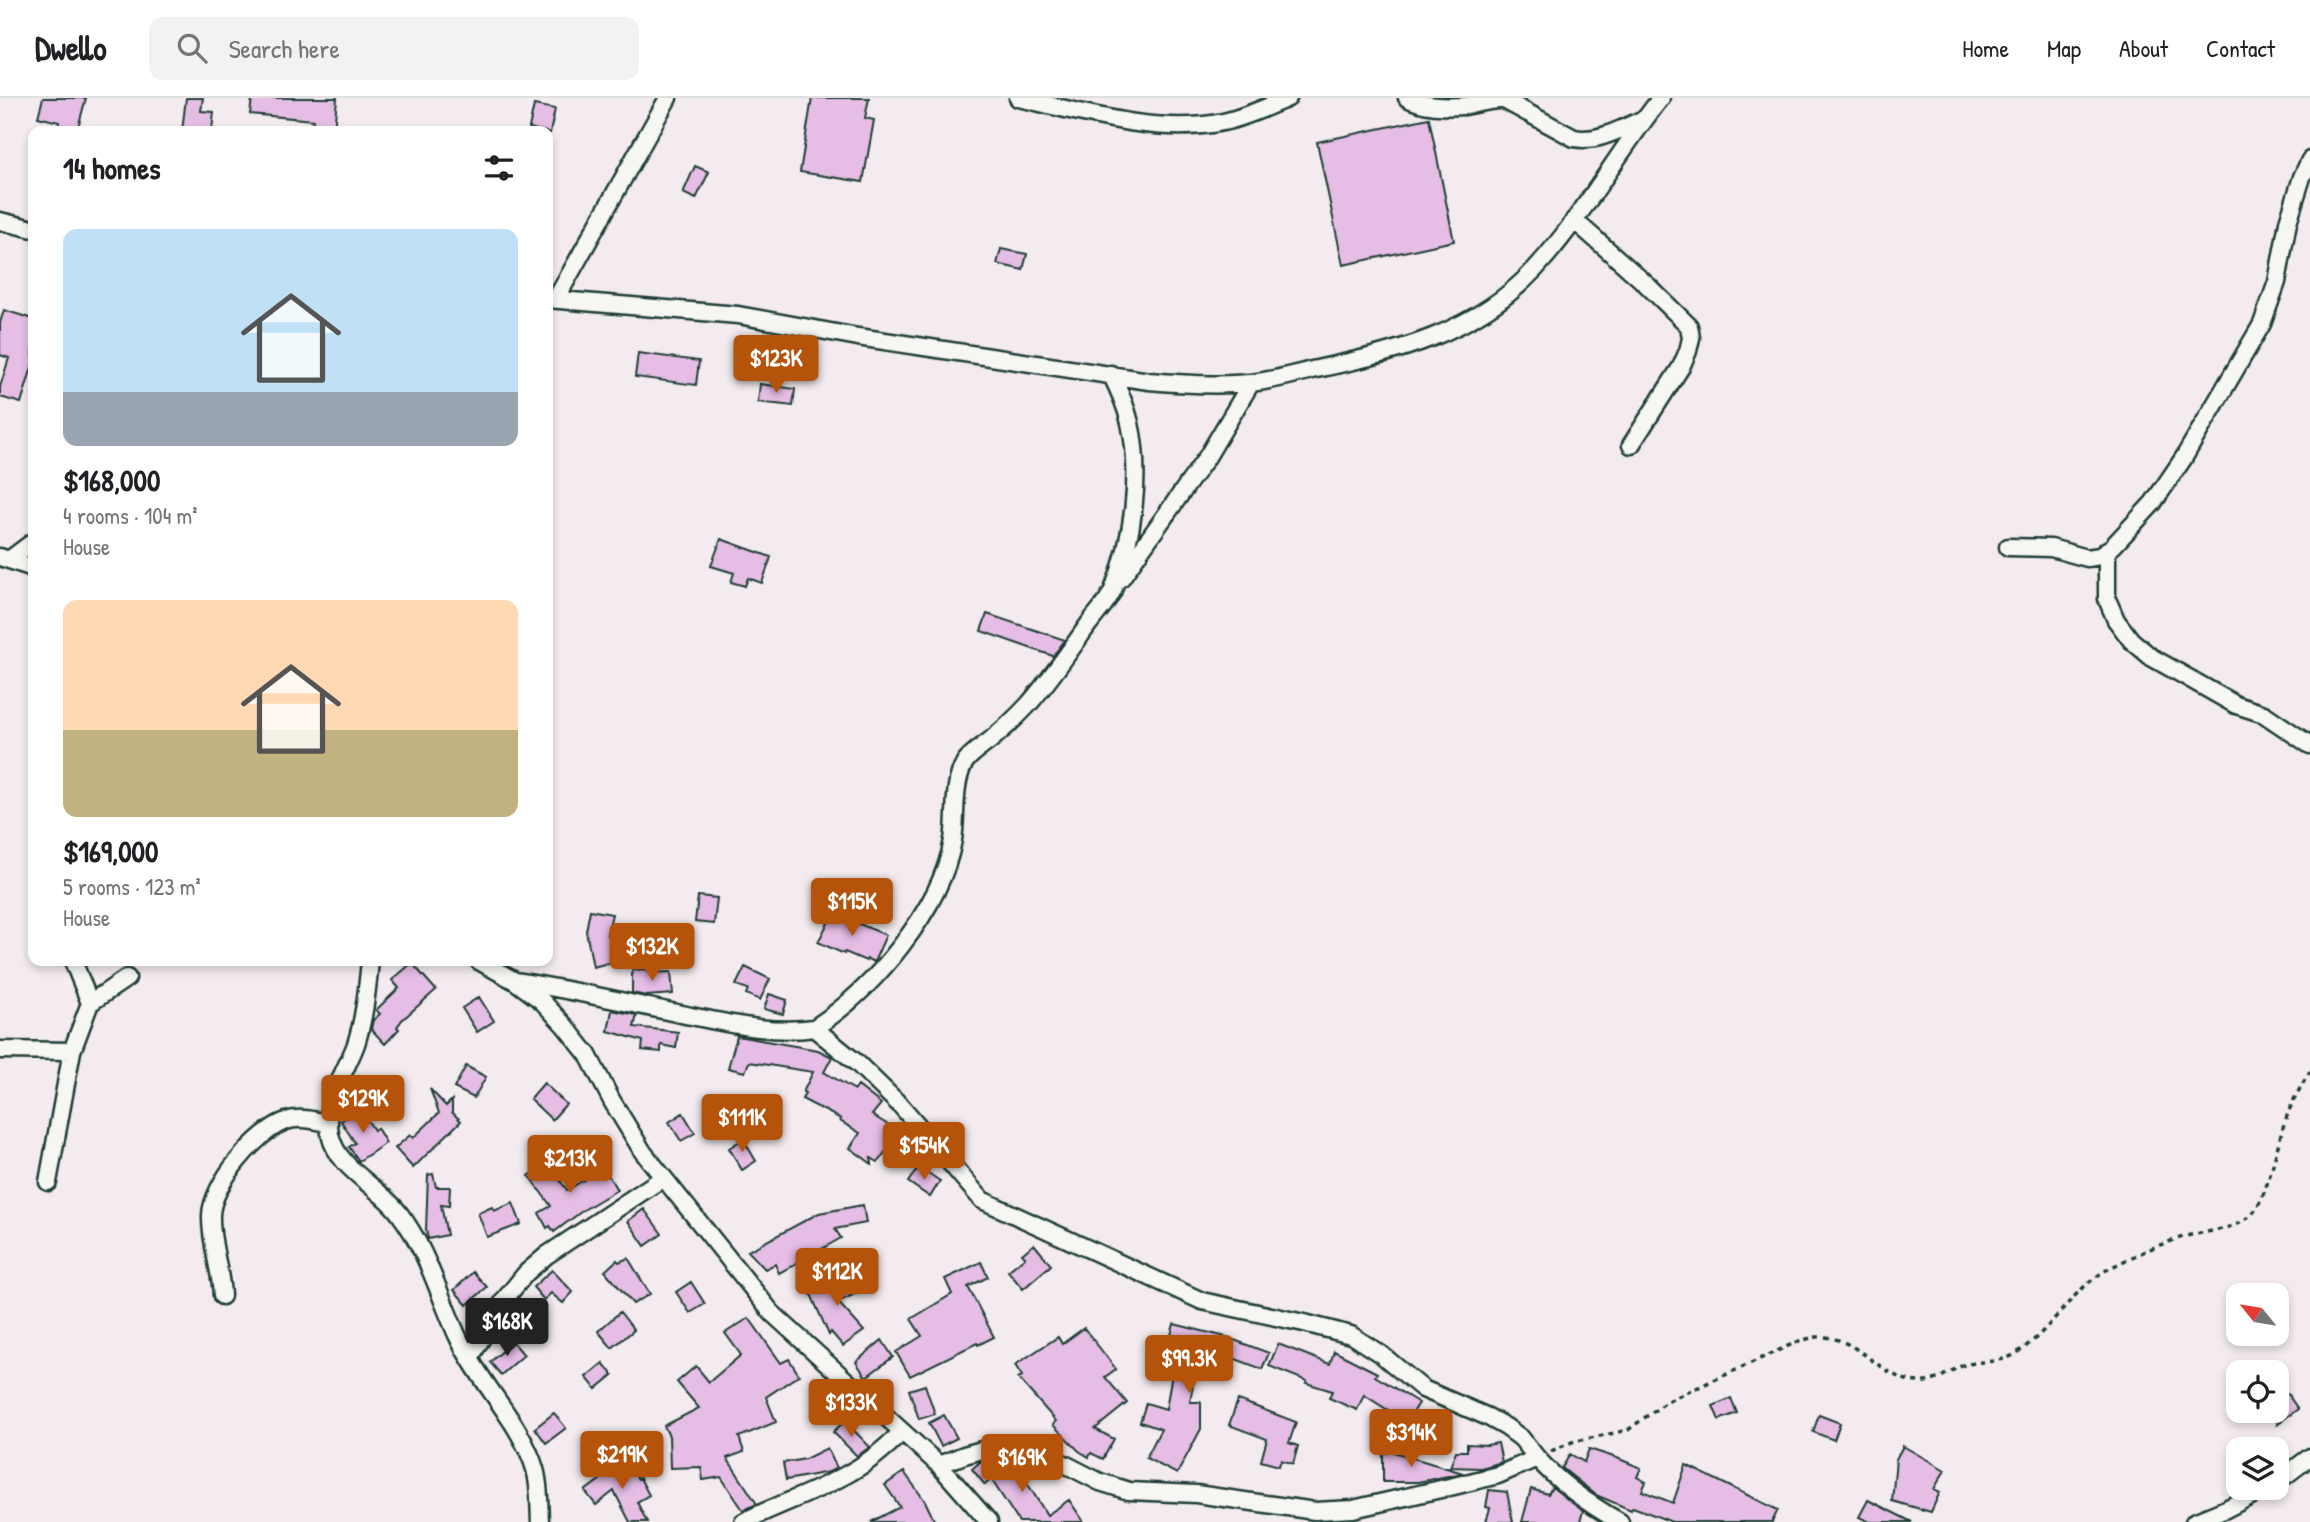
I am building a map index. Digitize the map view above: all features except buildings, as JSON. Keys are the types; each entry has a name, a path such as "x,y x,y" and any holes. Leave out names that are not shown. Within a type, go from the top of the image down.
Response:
{"street":[{"path":"553,297 668,98"},
{"path":"1018,98 1107,117 1178,128 1223,122 1288,98"},
{"path":"1407,98 1421,104 1465,106 1504,100 1574,138 1583,140 1593,139 1644,119"},
{"path":"553,299 738,315 858,337 1179,384 1251,383 1385,352 1434,337 1484,313 1510,294 1536,268 1574,220 1661,98"},
{"path":"2008,547 2051,548 2087,558 2100,555 2153,503 2262,324 2277,282 2288,222 2310,160"},
{"path":"1574,220 1689,326 1691,338 1681,367 1631,445"},
{"path":"0,221 28,228"},
{"path":"1111,374 1123,398 1130,423 1136,473 1125,548 1112,592"},
{"path":"515,981 578,991 737,1025 784,1031 814,1028 839,1012 876,976 934,897 953,840 958,786 966,761 1027,707 1062,662 1207,457 1251,383"},
{"path":"4,558 28,545"},
{"path":"2107,550 2107,599 2116,621 2132,640 2151,657 2236,705 2264,714 2310,745"},
{"path":"4,558 28,566"},
{"path":"75,966 90,1003"},
{"path":"370,966 362,1024 333,1094 329,1123 331,1136 340,1156 388,1200 408,1226 458,1337 523,1441 535,1468 540,1522"},
{"path":"488,966 515,981 541,1001 588,1055 643,1152 772,1313 939,1465 989,1522"},
{"path":"48,1182 72,1051 90,1003 127,978"},
{"path":"814,1028 858,1064 902,1107 982,1200 1202,1301 1350,1335 1382,1355 1423,1389 1506,1427 1521,1438 1566,1486 1620,1522"},
{"path":"0,1051 72,1051"},
{"path":"222,1296 222,1276 211,1215 215,1198 227,1177 247,1150 277,1126 289,1120 306,1119 329,1123"},
{"path":"470,1358 505,1300 526,1273 555,1248 663,1178"},
{"path":"743,1522 845,1476 870,1460 902,1432"},
{"path":"939,1465 985,1449 1024,1448 1049,1456 1100,1482 1129,1491 1196,1494 1324,1511 1378,1504 1454,1486 1498,1475 1537,1458"},
{"path":"2289,1473 2310,1457"},
{"path":"2194,1522 2242,1500"}],"path":[{"path":"1537,1458 1572,1442 1628,1430 1666,1402 1799,1340 1827,1337 1839,1341 1899,1379 1917,1383 1938,1380 1961,1366 1995,1362 2014,1354 2032,1340 2085,1284 2113,1266 2182,1238 2228,1227 2250,1216 2266,1184 2288,1113 2310,1071"}]}
